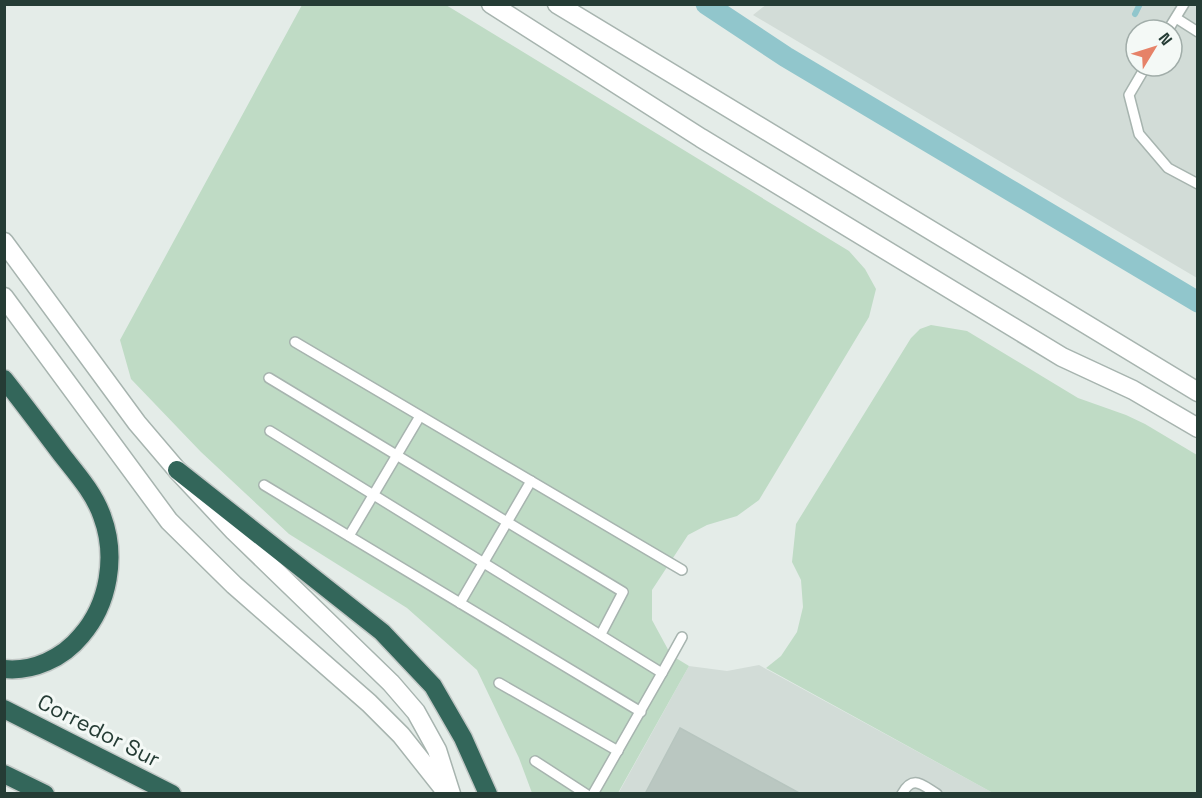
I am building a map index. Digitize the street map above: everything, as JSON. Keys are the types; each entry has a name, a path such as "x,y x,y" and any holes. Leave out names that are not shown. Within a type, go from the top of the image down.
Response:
{"highway":[{"path":"4,379 94,499 106,530 110,563 104,595 90,625 80,638 69,648 46,662 22,669 4,669"},
{"path":"177,470 382,632 433,686 463,738 488,794"},
{"name":"Corredor Sur","path":"4,709 171,794"},
{"path":"4,774 45,794"}],"street":[{"path":"491,4 701,138 1062,357 1133,390 1197,428"},
{"path":"557,4 1197,392"},
{"path":"4,242 137,423 177,470 234,531 391,683 416,712 437,750 449,794"},
{"path":"4,297 170,521 234,585 369,703 401,735 449,794"}],"lane":[{"path":"1176,18 1184,4"},
{"path":"1184,23 1197,32"},
{"path":"1139,78 1129,95 1139,134 1168,168 1197,184"},
{"path":"296,342 682,570"},
{"path":"269,378 623,592 601,634"},
{"path":"349,536 420,416"},
{"path":"270,431 662,672"},
{"path":"460,603 531,481"},
{"path":"264,485 641,712"},
{"path":"593,794 682,638"},
{"path":"499,683 618,751"},
{"path":"535,761 586,794"},
{"path":"902,794 907,785 913,782 937,794"}],"shaded area":[{"path":"767,4 1197,5 1197,278 753,15"},
{"path":"759,665 993,793 618,794 689,666 727,671"}],"green space":[{"path":"302,5 446,5 849,251 865,269 876,289 869,317 759,500 737,516 707,525 688,535 652,590 652,620 671,655 689,666 618,793 532,793 519,758 477,670 407,608 289,534 201,452 131,379 120,340"},
{"path":"931,325 967,331 1078,398 1145,424 1197,455 1197,793 993,793 766,668 781,656 797,632 803,607 801,580 792,562 796,524 911,338 920,329"}],"building":[{"path":"680,728 801,794 645,794"}],"waterway":[{"path":"706,4 786,57 1198,302"},
{"path":"1135,14 1140,4"}]}
